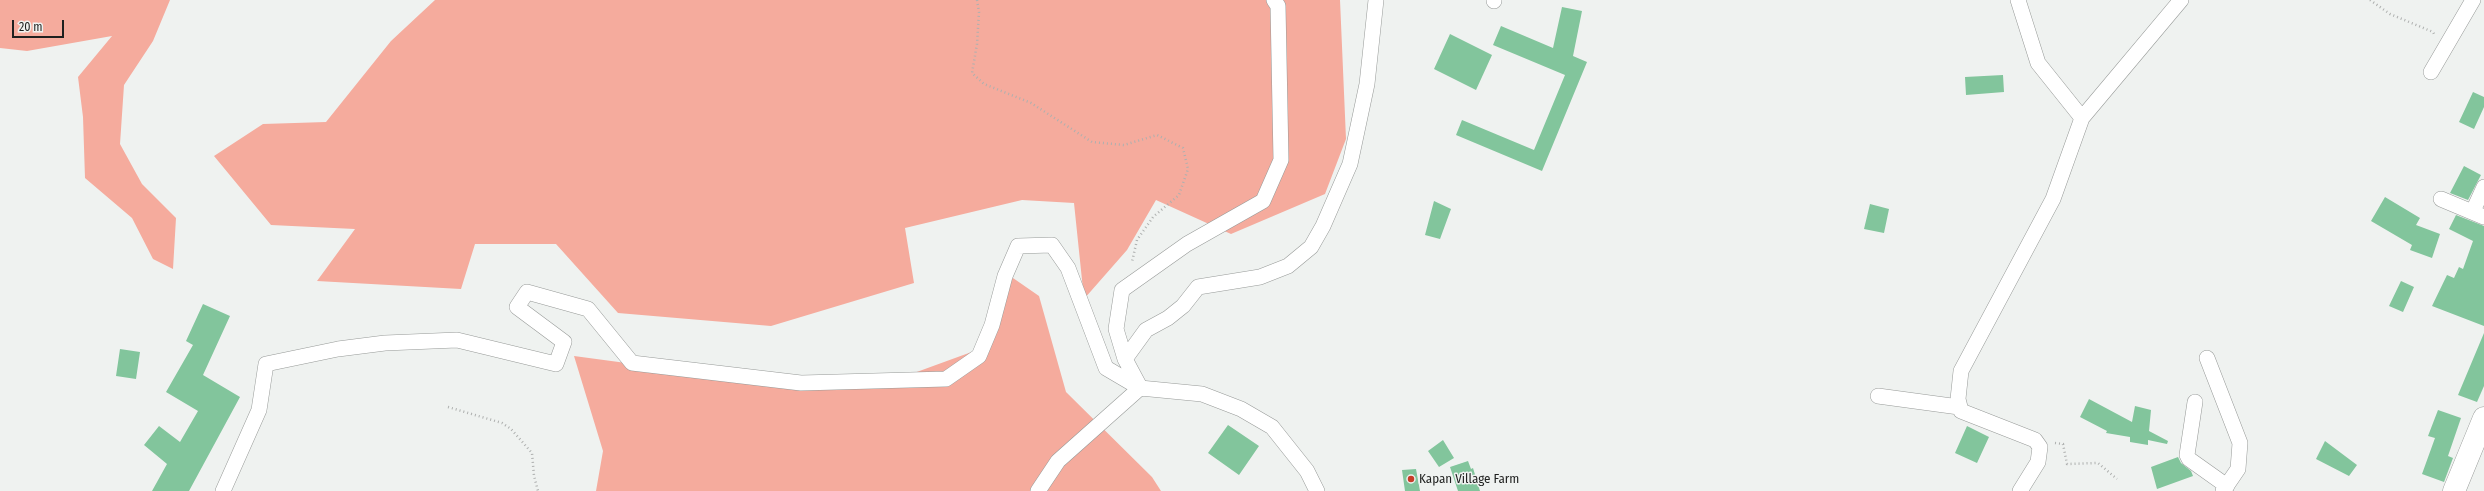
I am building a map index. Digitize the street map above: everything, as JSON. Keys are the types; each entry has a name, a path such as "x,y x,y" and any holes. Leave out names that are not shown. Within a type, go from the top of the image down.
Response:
{"main road":[{"path":"2454,491 2484,418"}],"street":[{"path":"1140,388 1125,359 1116,329 1122,290 1187,244 1263,201 1281,160 1278,6 1274,0"},
{"path":"1125,359 1146,330 1168,318 1183,306 1198,287 1260,277 1288,266 1310,247 1323,226 1350,164 1367,84 1376,0"},
{"path":"2018,0 2038,63 2082,118"},
{"path":"2020,491 2038,462 2040,447 2034,440 1961,411 1959,407 1963,364 2016,272 2053,199 2082,118 2181,0"},
{"path":"2432,72 2473,0"},
{"path":"2441,199 2478,214 2484,187"},
{"path":"223,491 259,410 266,364 338,349 385,343 457,340 556,364 564,342 517,307 527,292 588,309 632,363 801,383 946,379 979,356 992,325 1005,276 1018,246 1052,244 1068,268 1106,368 1140,388 1202,394 1247,412 1272,427 1306,471 1317,491"},
{"path":"2195,402 2187,456 2225,489 2238,469 2240,443 2207,358"},
{"path":"1038,491 1058,461 1140,388"},
{"path":"1878,396 1959,407"}],"path":[{"path":"977,0 979,12 977,44 972,73 984,84 1032,103 1092,142 1124,146 1157,135 1183,148 1188,169 1179,195 1153,217 1136,240 1130,284"},
{"path":"2370,0 2390,14 2433,32 2444,49"},
{"path":"448,407 502,423 511,429 532,453 534,476 538,491"},
{"path":"2034,440 2063,444 2067,464 2098,463 2117,479"}],"shaded area":[{"path":"0,0 170,0 153,41 124,85 120,144 142,184 176,218 173,269 153,259 132,218 85,178 83,117 78,77 112,36 27,51 0,48"},
{"path":"435,0 1340,0 1346,139 1325,194 1231,234 1156,200 1127,250 1084,299 1074,203 1022,200 905,228 914,283 771,326 618,313 556,244 475,244 461,289 317,281 355,229 271,225 214,156 263,124 326,122 391,41"},
{"path":"1013,278 1039,296 1066,392 1152,477 1161,491 596,491 603,451 574,356 775,383 903,377 977,350 993,302"}],"building":[{"path":"1562,7 1582,11 1573,56 1587,62 1542,171 1456,135 1462,120 1534,150 1565,75 1493,45 1501,26 1553,48"},
{"path":"1450,34 1492,55 1476,90 1434,69"},
{"path":"2003,75 2004,92 1966,95 1965,77"},
{"path":"2473,92 2484,97 2484,107 2474,129 2459,122"},
{"path":"2464,166 2481,175 2468,200 2450,193"},
{"path":"2385,197 2420,218 2416,225 2440,234 2432,258 2410,250 2412,245 2371,221"},
{"path":"1434,201 1451,209 1440,239 1425,235"},
{"path":"1870,204 1889,209 1884,233 1864,229"},
{"path":"2456,215 2484,226 2484,326 2432,306 2447,275 2454,278 2459,267 2463,269 2473,241 2449,229"},
{"path":"2401,281 2414,287 2403,312 2389,306"},
{"path":"203,304 230,316 203,375 240,397 189,491 152,491 167,464 144,445 159,426 180,442 198,411 166,392 193,345 186,341"},
{"path":"2484,333 2484,386 2477,402 2458,395"},
{"path":"120,349 140,352 136,379 116,376"},
{"path":"2089,399 2132,422 2135,406 2151,410 2149,431 2168,441 2167,444 2148,440 2148,445 2130,442 2130,437 2106,433 2107,431 2080,417"},
{"path":"2438,410 2461,418 2448,456 2453,458 2444,482 2422,474 2435,438 2428,436"},
{"path":"1228,425 1259,446 1239,475 1208,453"},
{"path":"1967,426 1989,437 1977,463 1955,453"},
{"path":"1443,440 1454,458 1439,467 1428,451"},
{"path":"2325,441 2357,465 2349,476 2316,459"},
{"path":"2178,457 2181,463 2191,471 2193,476 2157,489 2151,467"},
{"path":"1468,461 1471,469 1473,468 1480,491 1458,491 1450,467"},
{"name":"Kapan Village Farm","path":"1416,469 1420,491 1405,491 1402,470"}],"place":[{"name":"Kapan Village Farm","path":"1411,479"}]}
